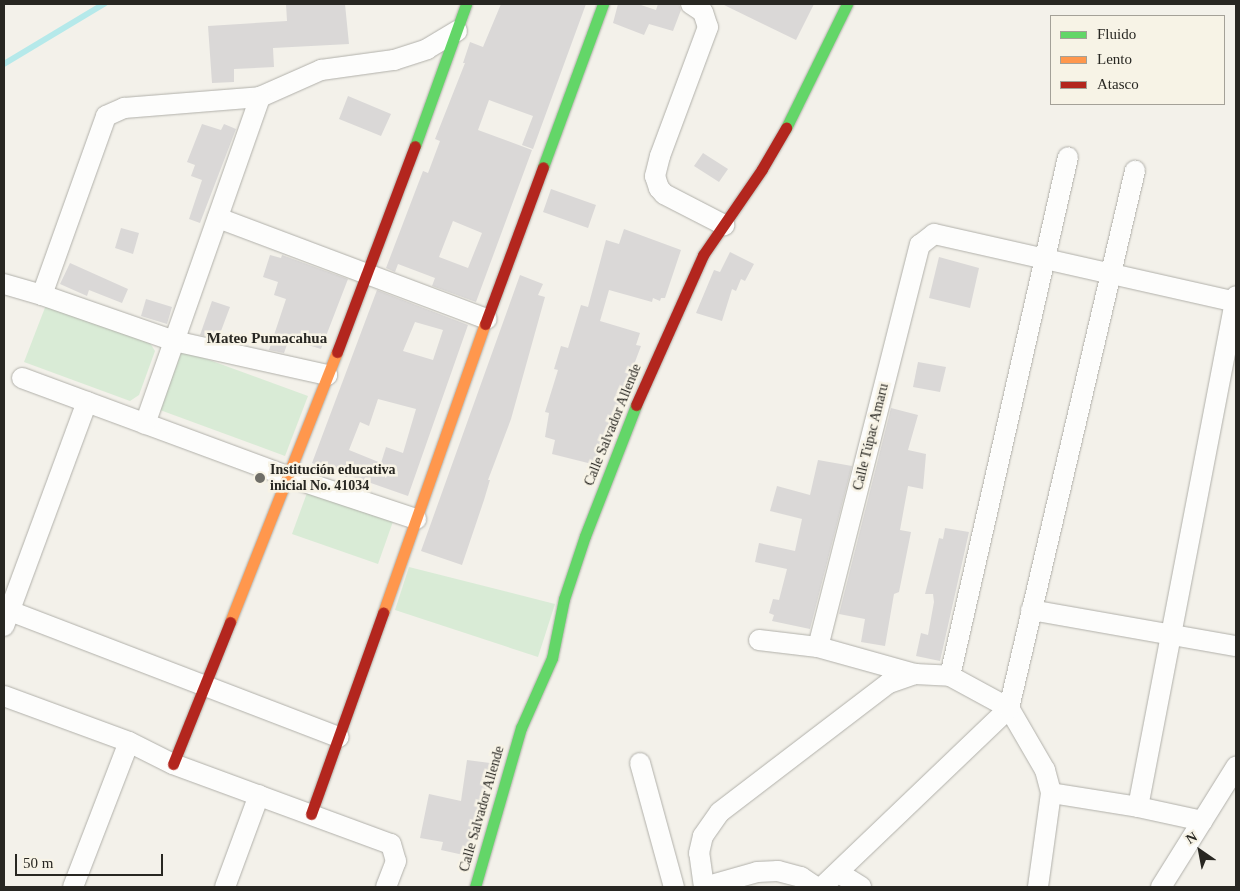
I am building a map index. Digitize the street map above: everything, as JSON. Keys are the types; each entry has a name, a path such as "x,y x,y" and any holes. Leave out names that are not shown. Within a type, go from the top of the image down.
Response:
{"street":[{"path":"173,764 289,478 440,82 466,4"},
{"path":"311,814 487,319 603,4"},
{"path":"691,4 702,12 708,27 660,156 655,176 659,188 664,194 724,226"},
{"name":"Calle Salvador Allende","path":"475,887 521,728 552,658 564,599 585,536 641,392 703,255 762,169 796,110 847,4"},
{"path":"42,294 106,116 124,108 260,97 321,70 394,60 427,49 457,31"},
{"path":"145,424 260,97"},
{"path":"950,676 1068,157"},
{"path":"822,887 839,873 1009,708 1135,170"},
{"path":"218,218 487,319"},
{"name":"Calle Túpac Amaru","path":"818,647 920,245 934,234 1045,260"},
{"path":"1045,260 1236,300 1138,807"},
{"path":"4,284 42,294 174,341 327,375"},
{"path":"22,378 289,478 416,519"},
{"path":"87,402 7,619 204,686 339,737"},
{"path":"1031,610 1236,646"},
{"path":"759,640 818,647 914,674 950,676 1009,708 1045,770 1050,793 1038,887"},
{"path":"816,887 801,877 778,871 757,872 704,887 699,853 703,836 720,812 889,683 914,674"},
{"path":"4,696 129,742 173,764 391,844 396,861 386,887"},
{"path":"73,887 129,742"},
{"path":"640,763 674,887"},
{"path":"1161,887 1235,771"},
{"path":"1050,793 1138,807 1203,821"},
{"path":"225,887 259,795"},
{"path":"839,873 861,887"}],"green space":[{"path":"46,305 150,343 155,351 139,395 130,401 24,362"},
{"path":"182,350 308,396 285,456 160,410"},
{"path":"311,482 396,513 378,564 292,534"},
{"path":"409,567 555,604 538,657 395,610"}],"building":[{"path":"286,4 345,4 349,44 273,48 274,67 234,69 234,82 212,83 208,26 287,21"},
{"path":"501,4 586,4 533,149 522,145 533,116 489,100 478,130 532,150 476,302 432,286 435,278 398,264 395,272 386,268 423,171 428,173 440,141 435,139 465,63 463,63 470,42 483,47","holes":["453,221 482,233 468,268 439,257"]},
{"path":"618,4 638,4 656,10 658,4 679,4 681,10 673,31 649,24 644,35 613,23"},
{"path":"722,4 814,4 796,40"},
{"path":"348,96 391,114 381,136 339,119"},
{"path":"202,124 221,130 224,124 236,129 200,223 189,219 202,180 191,176 195,165 187,162"},
{"path":"703,153 728,169 719,182 694,166"},
{"path":"551,189 596,205 588,228 543,212"},
{"path":"121,228 139,233 133,254 115,248"},
{"path":"624,229 681,250 665,298 661,298 660,301 653,298 652,302 609,290 600,321 640,333 636,345 641,346 596,465 552,454 555,440 545,437 549,413 545,412 558,370 554,369 561,346 568,348 581,305 588,307 606,240 619,244"},
{"path":"730,252 754,264 745,281 741,279 736,291 732,289 722,321 696,313 714,270 720,272"},
{"path":"270,255 281,258 282,255 348,279 321,349 289,339 284,353 269,350 286,299 274,295 278,282 263,277"},
{"path":"939,257 979,268 970,308 929,298"},
{"path":"70,263 128,289 122,303 89,290 87,296 60,284"},
{"path":"520,275 543,284 538,295 545,297 511,419 488,480 490,480 484,500 462,565 421,551"},
{"path":"377,290 468,325 408,496 348,475 347,477 312,463","holes":["415,322 443,330 433,360 403,351","378,399 416,409 403,453 386,447 381,463 349,450 360,422 369,426"]},
{"path":"146,299 172,307 167,324 141,316"},
{"path":"212,301 230,307 218,339 200,335"},
{"path":"918,362 946,367 940,392 913,387"},
{"path":"891,408 918,415 908,450 926,454 923,489 908,486 900,530 911,532 899,592 894,594 885,646 861,642 865,619 839,614"},
{"path":"818,460 852,466 810,629 772,621 774,615 769,613 773,599 779,600 787,569 755,562 759,543 795,551 802,519 770,511 777,486 810,495"},
{"path":"945,528 969,532 940,661 916,656 921,633 928,635 934,602 933,594 925,594 939,538 943,539"},
{"path":"467,760 490,763 488,776 490,777 468,856 441,850 443,842 420,838 429,794 461,801"}],"waterway":[{"path":"4,64 104,4"}],"traffic: fast":[{"path":"415,146 466,4"},
{"path":"543,167 603,4"},
{"path":"786,128 847,4"},
{"path":"475,887 521,728 552,658 564,599 585,536 636,405"}],"traffic: slow":[{"path":"383,613 485,324"},
{"path":"230,622 337,352"}],"traffic: jam":[{"path":"636,405 703,255 762,169 786,128"},
{"path":"337,352 415,146"},
{"path":"485,324 543,167"},
{"path":"311,814 383,613"},
{"path":"173,764 230,622"}],"place":[{"name":"Institución educativa inicial No. 41034","path":"260,478"}],"district":[{"name":"Mateo Pumacahua","path":"267,339"}]}
